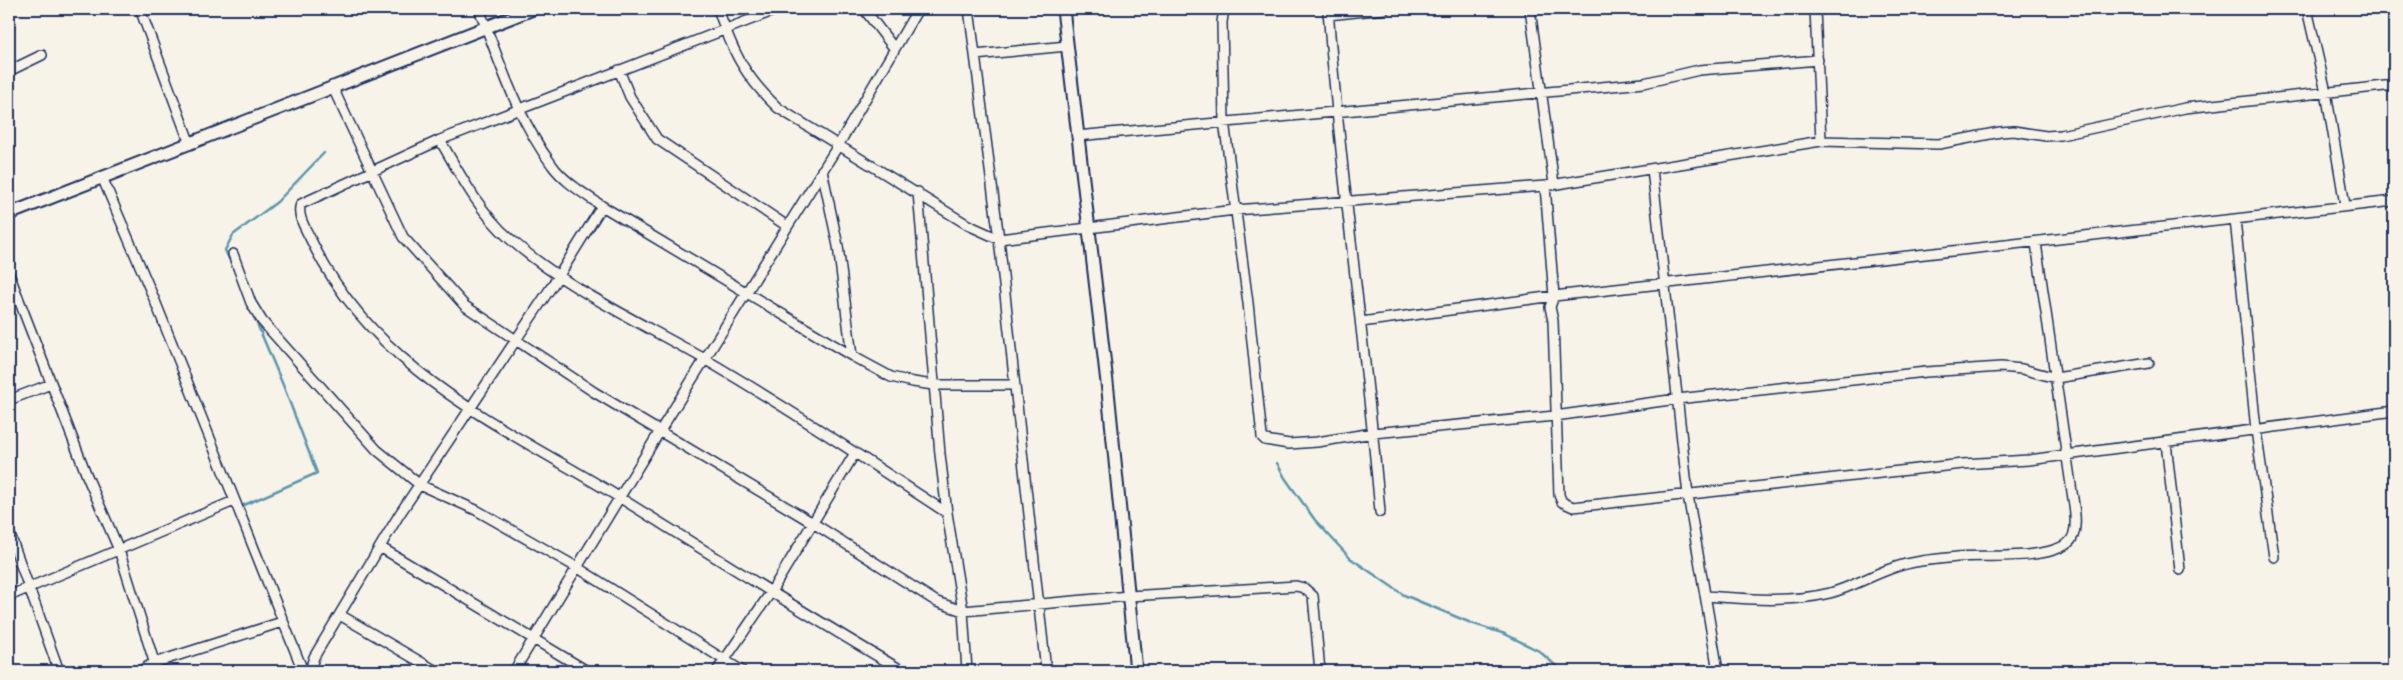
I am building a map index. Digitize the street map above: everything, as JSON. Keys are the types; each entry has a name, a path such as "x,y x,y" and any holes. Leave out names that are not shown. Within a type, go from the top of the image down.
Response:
{"main road":[{"path":"9,214 190,144 332,86 533,9"},
{"path":"1063,9 1089,229 1136,671"}],"street":[{"path":"140,9 190,144"},
{"path":"479,9 519,109 552,166 574,187 746,293 852,356 890,376 933,385 1014,385"},
{"path":"718,9 745,72 759,90 778,108 918,192 968,225 999,239 1235,210 1549,185 1821,141 1939,144 2014,131 2046,136 2061,136 2184,108 2394,85"},
{"path":"778,9 440,140 301,204 298,209 318,255 341,292 376,332 424,378 471,410 621,498 771,592 903,671"},
{"path":"864,9 894,48"},
{"path":"514,671 621,498 660,431 839,144 918,9"},
{"path":"969,9 999,239 1046,671"},
{"path":"1224,9 1222,22 1224,121 1249,312 1262,437 1272,442 1289,444 1373,433 1556,416 1677,399 1954,369 2000,367 2022,369 2056,378 2149,363"},
{"path":"1380,512 1361,322 1336,110 1327,10 1385,9"},
{"path":"1530,9 1541,94 1549,185 1554,296 1550,307 1553,321 1559,495 1566,505 1573,507 2067,455 2394,411"},
{"path":"1815,9 1821,141"},
{"path":"2307,9 2326,92 2345,205"},
{"path":"975,55 1067,46"},
{"path":"9,71 42,55"},
{"path":"1077,136 1336,110 1541,94 1644,83 1699,70 1818,60"},
{"path":"619,70 630,97 657,139 787,226"},
{"path":"332,86 403,237 426,265 465,306 516,341 937,602 963,612 1038,603 1129,596 1284,586 1304,588 1313,596 1316,607 1320,671"},
{"path":"440,140 470,189 503,232 558,277 706,360 855,453 946,513"},
{"path":"1652,169 1660,222 1663,283 1688,495 1718,671"},
{"path":"822,170 838,246 852,356"},
{"path":"102,177 155,301 303,671"},
{"path":"918,192 933,385 946,513 963,612 967,671"},
{"path":"1361,322 1663,283 2036,243 2345,205 2394,201"},
{"path":"310,671 314,658 380,547 558,277 602,206"},
{"path":"2235,219 2256,430 2274,557"},
{"path":"1706,596 1763,600 1802,598 1837,591 1904,564 1958,557 2058,550 2070,542 2075,527 2067,455 2036,243"},
{"path":"233,254 251,304 262,321 377,450 420,485 476,510 578,568 742,671"},
{"path":"9,274 51,384 120,550 156,667"},
{"path":"9,400 51,384"},
{"path":"2166,442 2180,570"},
{"path":"716,671 771,592 855,453"},
{"path":"9,596 234,501"},
{"path":"9,532 59,671"},
{"path":"380,547 586,671"},
{"path":"340,615 436,671"},
{"path":"140,671 282,622"},
{"path":"1492,671 1498,671"}],"waterway":[{"path":"236,274 225,250 233,235 277,202 324,153"},
{"path":"248,523 242,506 317,473 253,314"},
{"path":"1277,463 1285,478 1315,520 1350,558 1404,595 1471,623 1505,634 1539,651 1562,671"}]}
